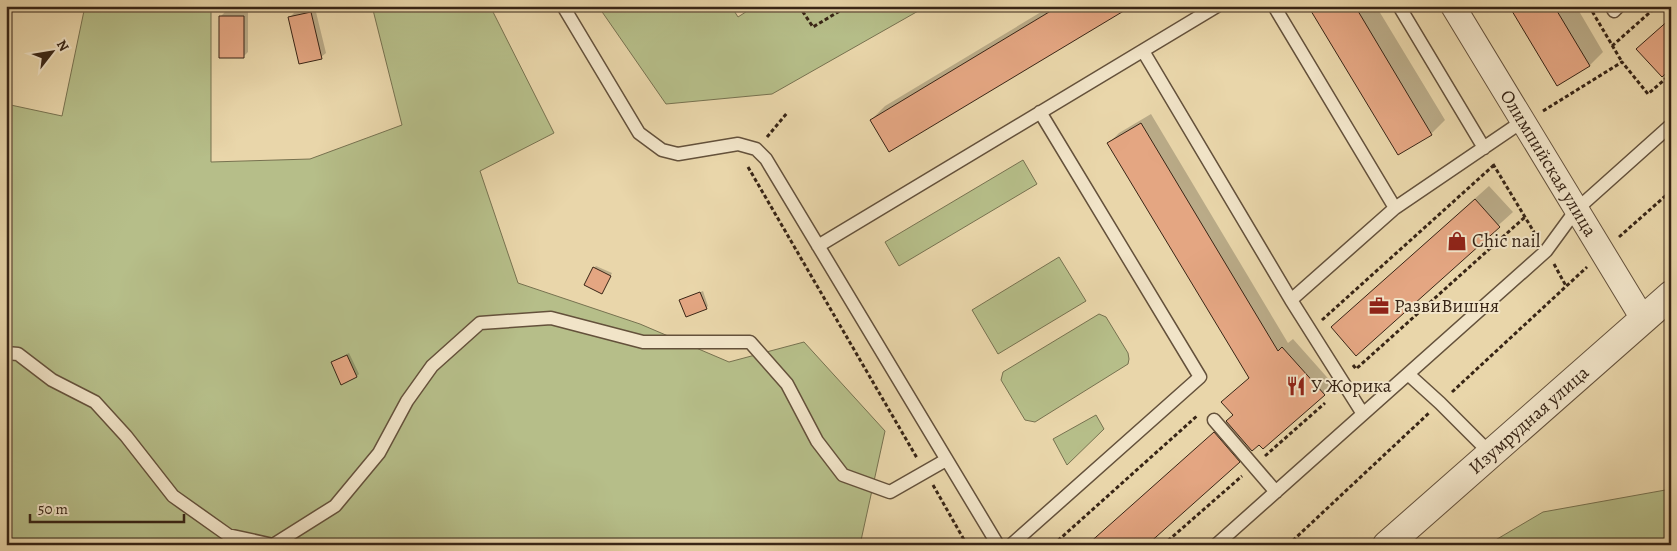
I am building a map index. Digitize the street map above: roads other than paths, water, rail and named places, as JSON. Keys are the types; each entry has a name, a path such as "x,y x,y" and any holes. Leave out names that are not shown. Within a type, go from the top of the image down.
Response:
{"street":[{"name":"Олимпийская улица","path":"1453,6 1533,116 1576,210 1608,247 1643,320"},
{"name":"Изумрудная улица","path":"1387,545 1671,295"}],"lane":[{"path":"563,6 639,132 662,150 678,154 738,144 756,149 766,159 998,545"},
{"path":"818,246 1217,6"},
{"path":"1274,6 1395,208"},
{"path":"1398,6 1484,148"},
{"path":"1611,6 1614,11 1619,6"},
{"path":"1143,51 1291,300 1363,414"},
{"path":"1011,545 1200,377 1040,112"},
{"path":"1291,300 1395,208 1533,116"},
{"path":"1216,545 1546,251 1576,210 1671,125"},
{"path":"6,353 18,354 52,380 95,402 126,436 172,496 228,535 272,545 335,506 380,453 407,401 432,366 480,323 551,318 643,342 750,342 787,384 817,441 843,476 890,492 946,460"},
{"path":"1408,374 1491,454"},
{"path":"1214,420 1276,492"}],"place":[{"name":"Chic nail","path":"1457,241"},
{"name":"РазвиВишня","path":"1379,306"},
{"name":"У Жорика","path":"1296,386"}]}
